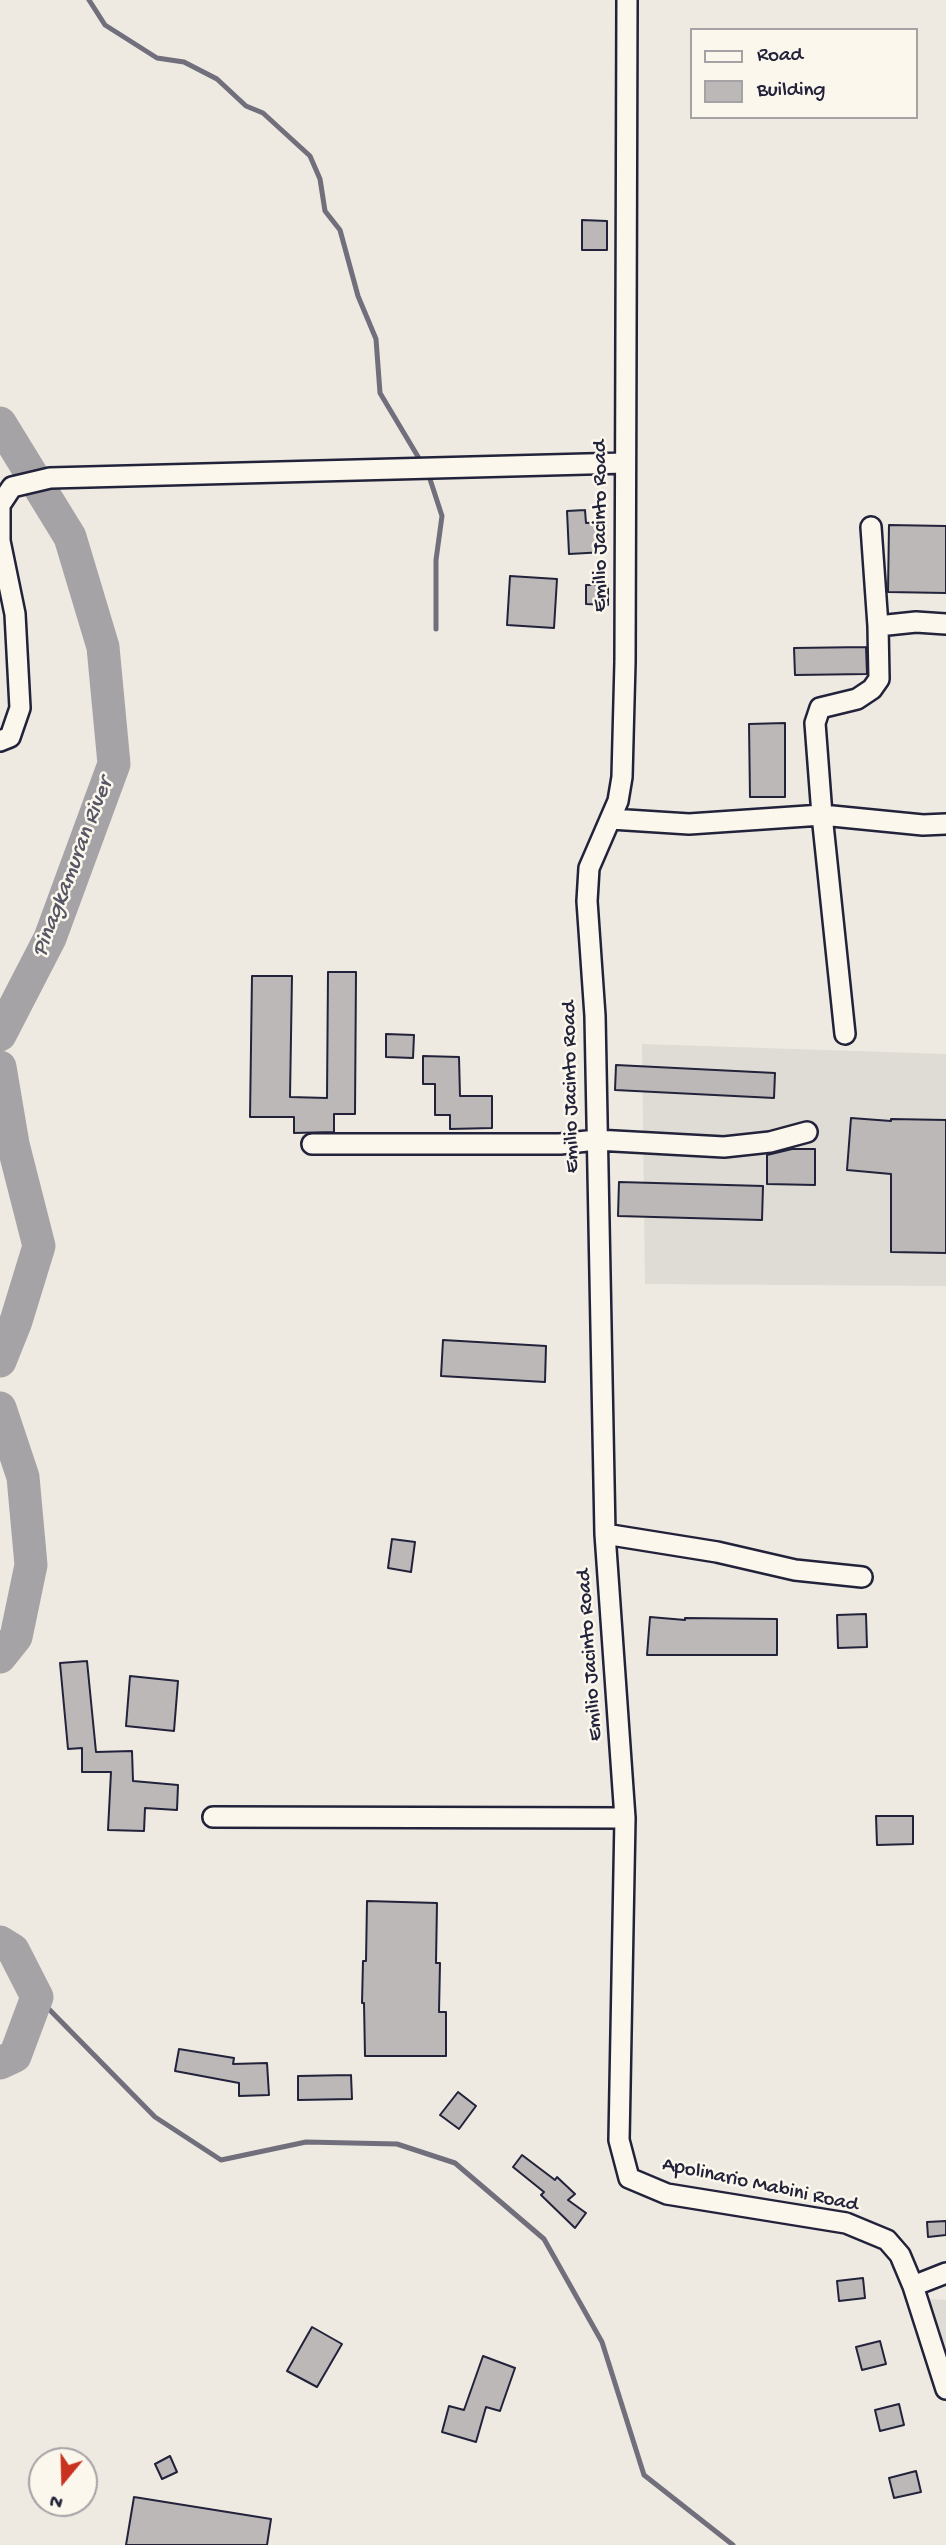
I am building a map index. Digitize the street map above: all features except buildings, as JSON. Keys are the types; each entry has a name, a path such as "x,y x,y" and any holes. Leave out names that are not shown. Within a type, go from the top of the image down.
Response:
{"street":[{"name":"Emilio Jacinto Road","path":"627,0 622,777 618,801 589,868 587,901 595,1016 605,1534 625,1818 619,2140 629,2178"},
{"path":"0,741 10,737 19,708 15,614 1,541 0,505 12,487 50,478 625,463"},
{"path":"845,1034 815,723 820,708 857,699 872,689 879,679 871,527"},
{"path":"878,626 916,622 946,624"},
{"path":"611,819 688,824 822,815 923,825 946,824"},
{"path":"312,1144 560,1144 596,1140 724,1147 770,1142 807,1132"},
{"path":"605,1534 717,1552 795,1570 862,1577"},
{"path":"213,1817 625,1818"},
{"name":"Apolinario Mabini Road","path":"629,2178 667,2194 846,2223 887,2240 900,2255 913,2286 946,2389"},
{"path":"913,2286 946,2273"}],"shaded area":[{"path":"642,1044 946,1054 946,1286 645,1284"},
{"path":"928,2299 946,2300 946,2356"}],"waterway":[{"path":"89,0 105,25 157,58 184,62 217,79 246,106 263,113 310,156 320,179 325,211 340,230 358,296 376,339 380,393 423,465"},
{"name":"Pinagkamuran River","path":"0,423 70,537 103,647 114,764 50,938 0,1035"},
{"path":"428,473 442,516 436,560 436,629"},
{"name":"Pinagkamuran River","path":"0,1067 13,1144 39,1246 16,1321 0,1361"},
{"name":"Pinagkamuran River","path":"0,1408 23,1477 31,1565 16,1637 0,1657"},
{"name":"Pinagkamuran River","path":"0,1942 13,1950 37,1997 15,2056 0,2063"},
{"path":"37,1997 155,2117 221,2160 306,2142 397,2144 455,2163 544,2239 602,2342 644,2475 733,2545"}]}
